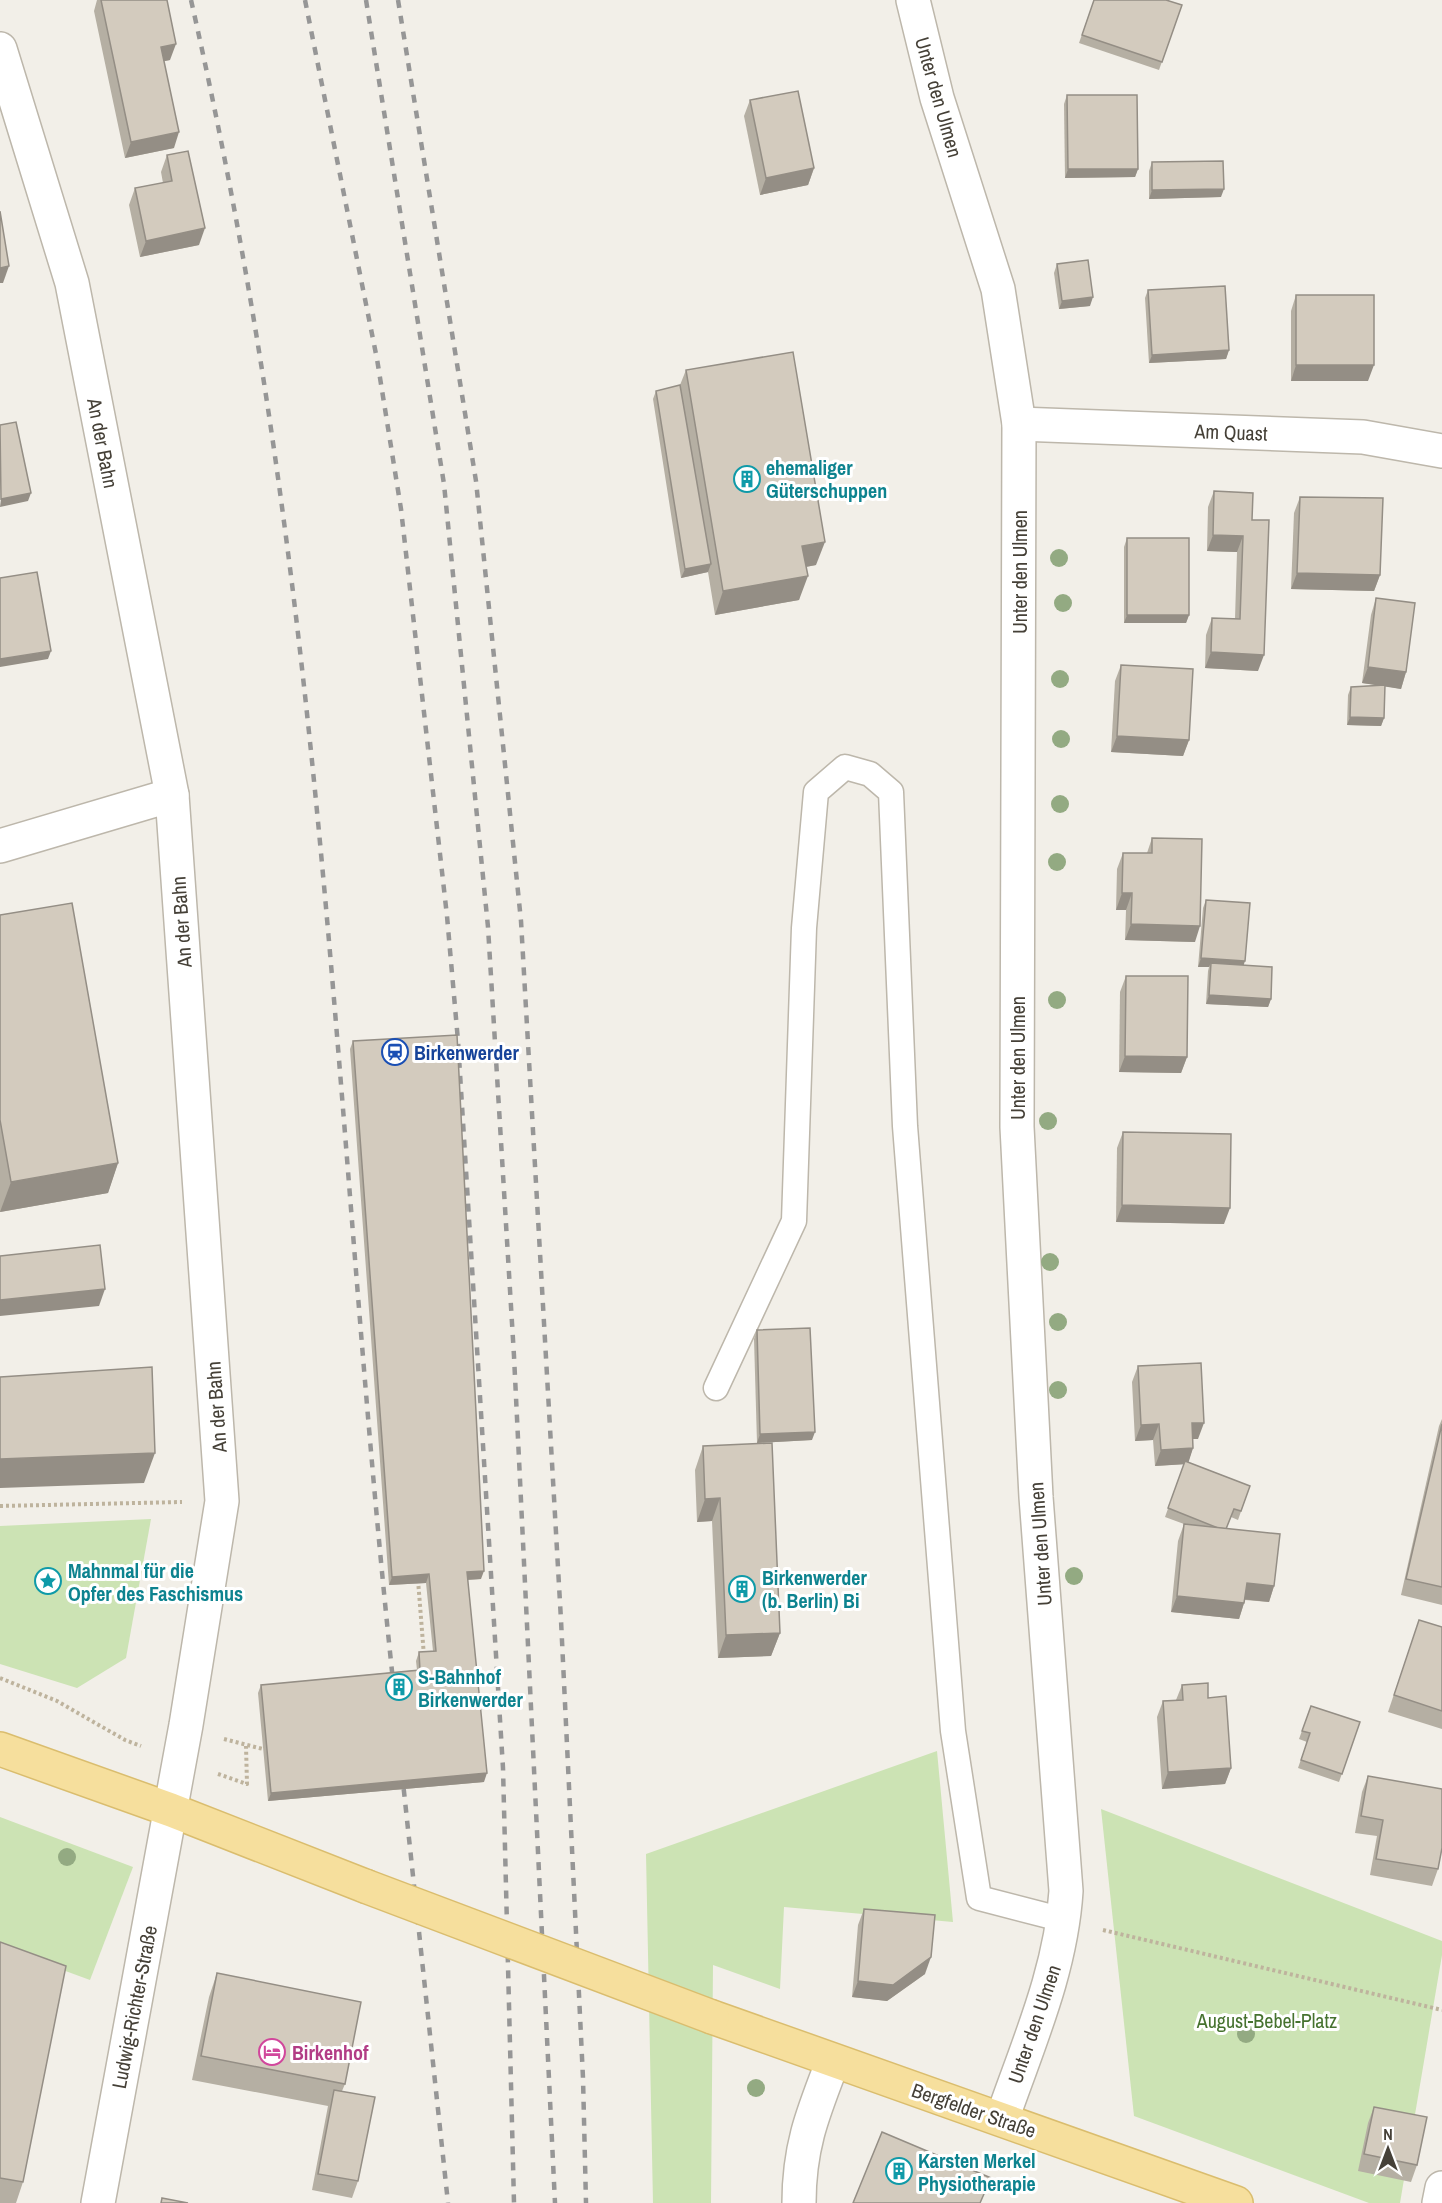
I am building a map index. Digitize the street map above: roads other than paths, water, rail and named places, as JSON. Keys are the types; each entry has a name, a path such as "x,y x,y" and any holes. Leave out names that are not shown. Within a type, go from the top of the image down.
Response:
{"main road":[{"name":"Bergfelder Straße","path":"0,1749 171,1810 712,2017 1236,2203"}],"street":[{"name":"Unter den Ulmen","path":"913,0 937,98 998,290 1019,424 1017,1127 1036,1497 1065,1862 1064,1920 1053,1974 1002,2119"},
{"name":"An der Bahn","path":"0,49 72,283 172,795 222,1501 171,1810"},
{"name":"Am Quast","path":"1019,424 1363,437 1442,451"},
{"path":"0,846 172,795"},
{"name":"Ludwig-Richter-Straße","path":"98,2203 171,1810"},
{"path":"798,2203 798,2174 804,2141 833,2061"},
{"path":"1439,2203 1442,2188"}],"lane":[{"path":"716,1388 794,1221 804,928 816,792 845,767 870,774 891,792 906,1138 953,1731 979,1898 1064,1920"}],"railway":[{"path":"191,0 219,130 255,325 275,456 302,668 331,960 366,1398 394,1690"},
{"path":"305,0 377,359 401,509 447,916 458,1041 503,1768 514,2203"},
{"path":"366,0 444,484 488,927 514,1356 555,2203"},
{"path":"398,0 476,481 521,921 561,1620 583,2078 586,2203"},
{"path":"402,1773 448,2203"}],"place":[{"name":"ehemaliger Güterschuppen","path":"747,479"},
{"name":"Birkenwerder","path":"395,1052"},
{"name":"Mahnmal für die Opfer des Faschismus","path":"48,1581"},
{"name":"Birkenwerder (b. Berlin) Bi","path":"742,1589"},
{"name":"S-Bahnhof Birkenwerder","path":"399,1687"},
{"name":"Birkenhof","path":"272,2052"},
{"name":"Karsten Merkel Physiotherapie","path":"899,2171"}],"park label":[{"name":"August-Bebel-Platz","path":"1267,2020"}]}
